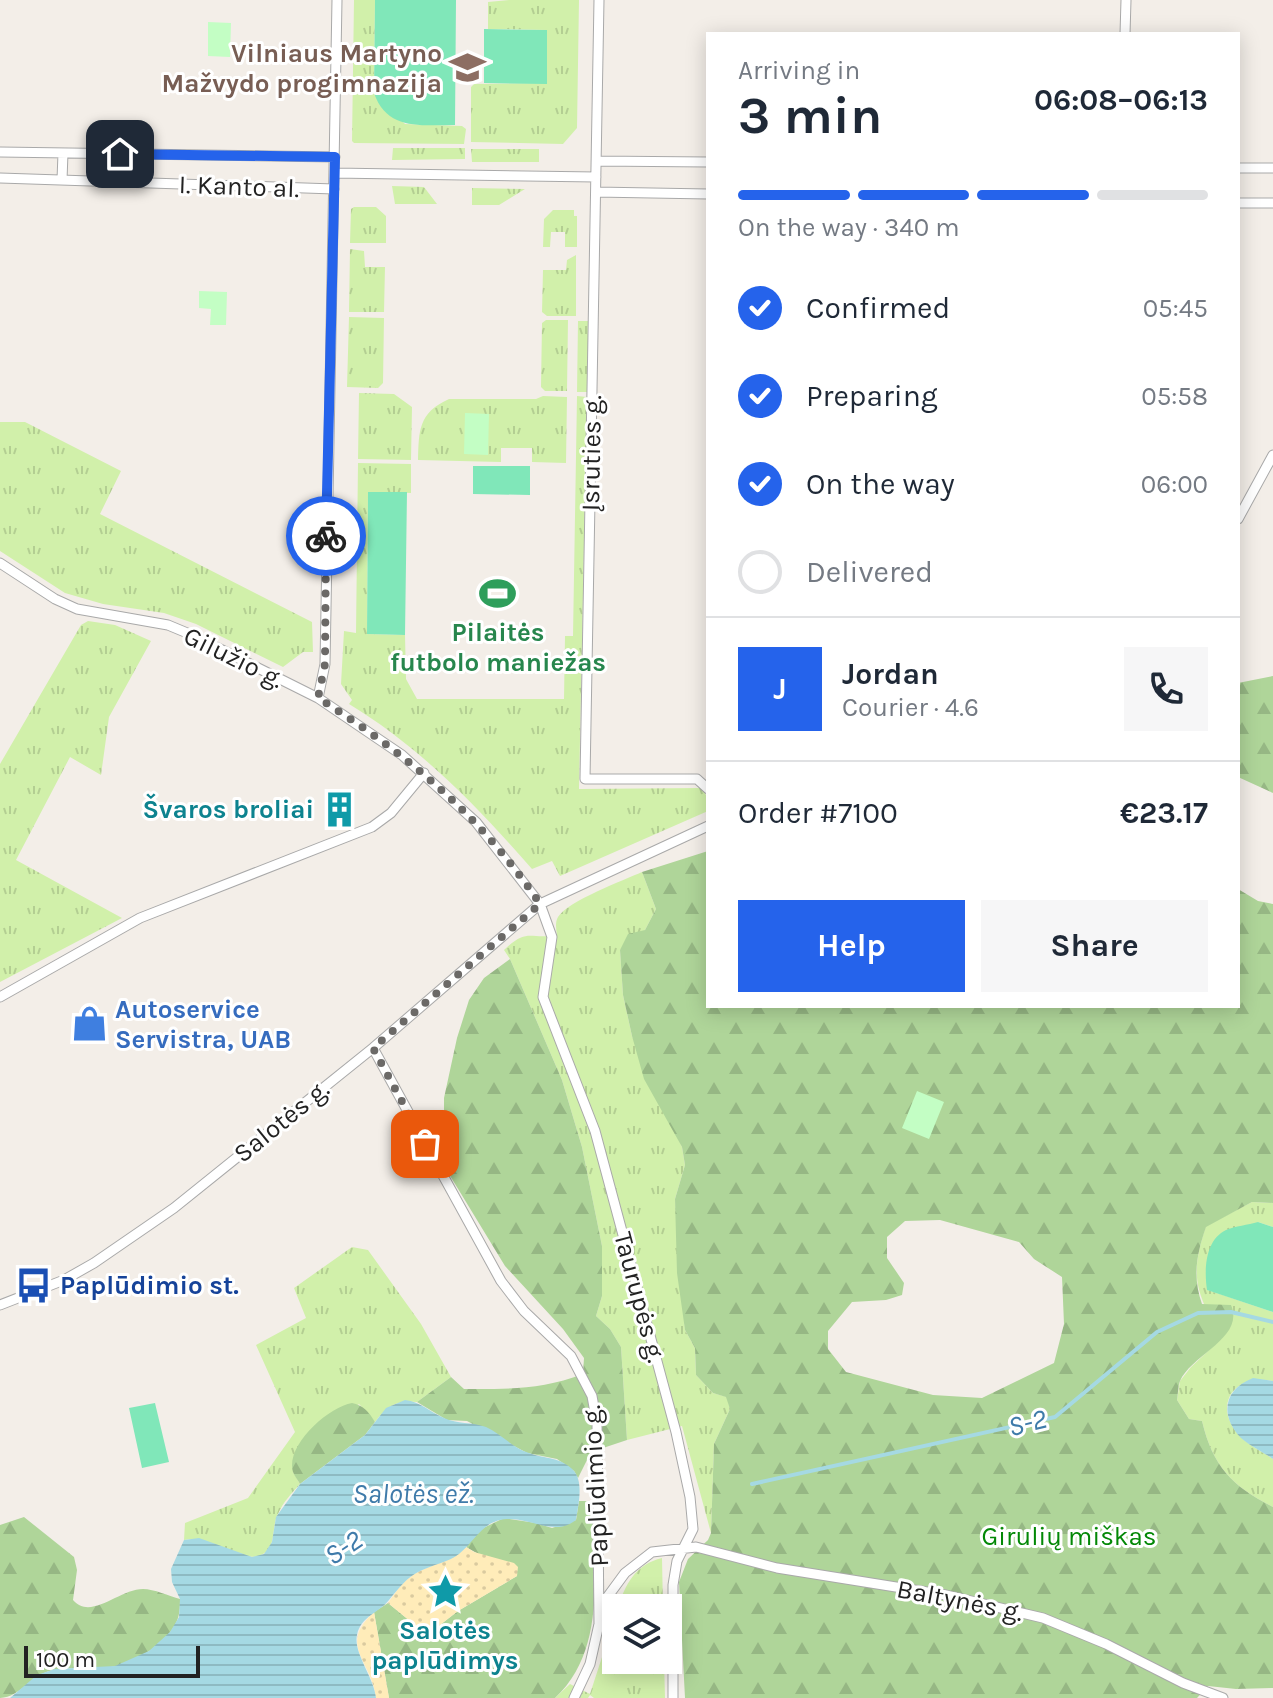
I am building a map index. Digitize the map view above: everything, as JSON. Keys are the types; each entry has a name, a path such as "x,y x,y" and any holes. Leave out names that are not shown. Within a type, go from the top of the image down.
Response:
{"street":[{"path":"318,698 325,664 337,0"},
{"name":"Įsruties g.","path":"599,0 585,779 697,779 706,787"},
{"path":"1125,32 1126,0"},
{"name":"I. Kanto al.","path":"0,152 335,157"},
{"path":"62,180 63,153"},
{"path":"119,182 120,154"},
{"path":"597,161 706,162"},
{"path":"1240,168 1273,168"},
{"name":"I. Kanto al.","path":"334,173 596,177"},
{"name":"I. Kanto al.","path":"0,178 334,189"},
{"path":"596,192 706,194"},
{"path":"1240,203 1273,203"},
{"path":"1240,515 1273,455"},
{"name":"Gilužio g.","path":"0,563 55,599 77,609 168,625 318,698 424,773 476,822 540,904"},
{"path":"0,997 140,918 372,827 391,813 424,773"},
{"name":"Salotės g.","path":"0,1305 64,1280 174,1208 373,1048 540,904 706,827"},
{"name":"Taurupės g.","path":"540,904 552,937 543,997 595,1131 687,1477 693,1529 677,1561 673,1585 673,1698"},
{"name":"Paplūdimio g.","path":"373,1048 501,1281 524,1311 571,1356 592,1396 597,1424 600,1607 597,1641 574,1698"},
{"path":"600,1607 625,1573 652,1552 684,1548"},
{"name":"Baltynės g.","path":"684,1548 707,1549 777,1568 946,1595 1043,1618 1092,1637 1183,1683 1223,1698"}],"green space":[{"path":"354,0 375,0 374,92 405,124 462,126 466,129 464,144 352,141"},
{"path":"375,0 456,0 455,125 407,123 388,114 380,105 374,93"},
{"path":"579,0 577,128 563,144 471,142 471,87 474,84 547,83 547,30 488,29 488,2"},
{"path":"208,22 231,23 230,57 208,56"},
{"path":"484,29 547,30 547,84 484,83"},
{"path":"393,148 465,148 465,159 392,160"},
{"path":"471,149 539,149 539,162 472,162"},
{"path":"392,186 424,187 437,204 395,204"},
{"path":"472,188 525,189 499,205 472,205"},
{"path":"376,207 386,216 386,243 350,243 351,209"},
{"path":"553,210 574,210 574,216 577,216 577,247 565,247 565,232 551,232 550,247 543,247 544,219"},
{"path":"350,249 364,251 365,267 385,267 384,312 349,312"},
{"path":"576,255 576,316 547,316 542,312 543,270 566,270 567,260"},
{"path":"199,291 227,292 226,325 210,325 211,309 199,308"},
{"path":"349,317 384,318 383,383 378,388 347,387"},
{"path":"546,320 568,320 567,391 545,391 541,387 542,323"},
{"path":"578,321 589,321 588,392 577,392"},
{"path":"359,393 394,394 412,407 411,460 358,459"},
{"path":"543,396 567,397 566,463 532,462 532,448 501,448 501,462 418,460 422,424 439,404 449,399 536,399"},
{"path":"577,396 587,397 579,789 702,788 706,795 706,812 560,876 552,861 532,869 447,779 400,739 349,704 352,700 341,684 344,631 356,633 358,463 411,464 411,493 368,492 367,634 405,635 406,679 417,699 564,699 565,636 573,636"},
{"path":"465,413 489,414 488,455 464,454"},
{"path":"0,422 25,422 121,471 100,514 312,622 313,652 303,652 283,667 196,624 164,613 103,604 65,593 0,551"},
{"path":"473,466 530,466 530,495 473,494"},
{"path":"368,492 407,492 405,635 367,634"},
{"path":"88,621 115,625 151,641 109,717 101,775 70,757 16,860 122,918 0,982 0,764 81,625"},
{"path":"1273,676 1273,793 1240,778 1240,683"},
{"name":"Girulių miškas","path":"706,852 706,1008 1240,1008 1240,890 1258,901 1273,904 1273,1203 1252,1202 1206,1227 1197,1265 1197,1284 1202,1304 1231,1305 1233,1317 1231,1327 1224,1336 1186,1371 1179,1383 1177,1400 1189,1419 1202,1421 1212,1451 1226,1473 1246,1491 1273,1507 1273,1688 1208,1686 1197,1698 685,1698 679,1582 688,1559 711,1533 714,1444 730,1409 726,1397 713,1393 696,1375 695,1348 685,1330 677,1273 675,1199 685,1165 682,1147 644,1079 623,995 620,950 628,934 645,930 656,909 642,872","holes":["940,1220 1019,1242 1034,1259 1062,1277 1064,1324 1054,1363 982,1398 933,1395 846,1372 828,1349 828,1331 852,1302 886,1300 902,1295 904,1283 887,1258 887,1237 905,1221"]},
{"path":"642,872 656,909 645,930 620,950 623,995 632,1036 682,1147 685,1165 675,1199 685,1330 695,1348 696,1375 713,1393 727,1397 730,1409 714,1444 711,1533 682,1426 627,1440 621,1347 610,1329 596,1316 602,1296 602,1246 582,1147 562,1080 504,950 524,936 557,935 558,917 573,904"},
{"path":"510,959 562,1080 582,1147 602,1246 602,1296 596,1316 610,1329 621,1347 627,1440 591,1452 578,1478 574,1471 557,1459 527,1453 467,1421 447,1420 417,1402 451,1377 464,1389 495,1389 538,1386 583,1374 584,1358 563,1329 505,1266 449,1174 444,1098 457,1038 469,1000 484,978"},
{"path":"917,1091 944,1102 929,1139 902,1128"},
{"path":"1252,1202 1273,1203 1273,1227 1258,1222 1208,1290 1273,1312 1273,1381 1247,1382 1237,1387 1227,1404 1232,1426 1241,1437 1273,1459 1273,1507 1246,1491 1226,1473 1212,1451 1202,1421 1189,1419 1177,1400 1180,1381 1222,1338 1206,1309 1198,1284 1198,1259 1206,1226"},
{"path":"1258,1222 1273,1227 1273,1312 1207,1290 1206,1265 1214,1241 1226,1230"},
{"path":"352,1247 368,1250 421,1324 451,1377 417,1402 393,1405 375,1422 359,1404 293,1472 300,1484 280,1510 272,1541 263,1554 246,1556 204,1541 184,1540 185,1523 248,1498 295,1432 256,1345 306,1318 294,1288"},
{"path":"155,1403 169,1462 142,1468 129,1408"},
{"path":"352,1403 359,1405 375,1422 365,1435 300,1484 293,1472 292,1462 302,1440 321,1420"},
{"path":"579,1501 593,1501 594,1606 583,1656 572,1678 555,1698 389,1698 374,1612 388,1603 427,1635 458,1611 517,1576 466,1547 477,1531 504,1518 552,1528 576,1520"},
{"path":"24,1517 74,1557 77,1570 73,1600 80,1606 97,1606 143,1589 180,1599 178,1618 168,1635 144,1655 125,1663 53,1670 14,1694 0,1698 0,1525"},
{"path":"662,1558 663,1594 623,1594 638,1570"},
{"path":"602,1657 602,1674 664,1674 665,1698 594,1698 590,1695 588,1698 555,1698 570,1684 590,1694"}],"sand":[{"name":"Salotės paplūdimys","path":"466,1547 514,1563 518,1567 517,1576 458,1611 427,1635 388,1603 410,1577"},
{"name":"Salotės paplūdimys","path":"374,1612 389,1698 376,1698 357,1644 363,1624"}],"water":[{"path":"1253,1378 1273,1381 1273,1459 1241,1438 1227,1412 1236,1389"},
{"name":"Salotės ež.","path":"405,1400 449,1420 486,1427 523,1451 564,1463 577,1476 579,1502 576,1520 560,1527 517,1519 492,1523 455,1557 411,1577 366,1619 359,1629 357,1642 376,1698 10,1698 37,1675 55,1669 115,1666 149,1651 170,1632 179,1617 180,1599 172,1582 171,1569 184,1540 199,1538 252,1557 264,1554 272,1542 276,1517 300,1484 365,1435 386,1408"}],"waterway":[{"name":"S-2","path":"752,1484 1055,1417 1157,1332 1198,1313 1231,1312 1273,1322"}],"way so far":[{"path":"326,536 325,664 318,698 402,755 459,804 540,904 373,1048 425,1144"}],"place":[{"name":"Vilniaus Martyno Mažvydo progimnazija","path":"468,68"},
{"name":"Pilaitės futbolo maniežas","path":"498,593"},
{"name":"Švaros broliai","path":"340,809"},
{"name":"Autoservice Servistra, UAB","path":"89,1024"},
{"name":"Paplūdimio st.","path":"34,1285"},
{"name":"Salotės paplūdimys","path":"445,1591"}],"route":[{"path":"120,154 335,157 326,536"}]}
